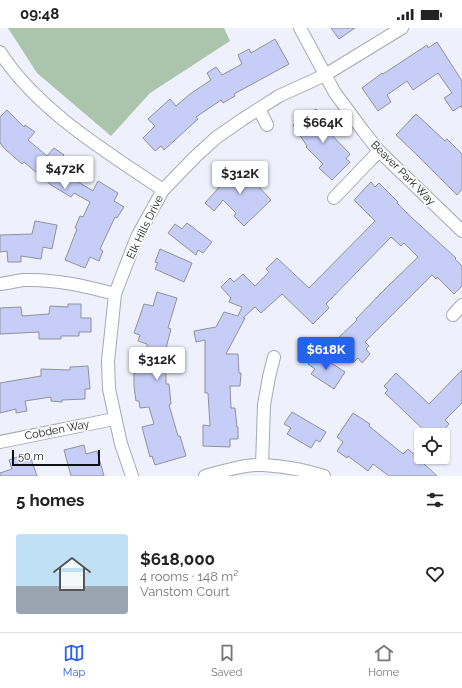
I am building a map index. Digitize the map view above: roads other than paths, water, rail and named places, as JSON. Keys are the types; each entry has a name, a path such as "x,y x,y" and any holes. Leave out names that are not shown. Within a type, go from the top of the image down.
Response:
{"street":[{"name":"Beaver Park Way","path":"300,28 335,94 379,151 462,231"},
{"name":"Elk Hills Drive","path":"132,476 114,419 109,389 108,361 115,294 137,237 163,190 217,137 243,119 280,96 325,75 402,28"},
{"path":"0,52 6,62 31,91 63,119 97,145 163,190"},
{"path":"259,109 268,125"},
{"path":"334,198 379,151"},
{"path":"0,284 23,280 42,280 85,286 115,294"},
{"path":"453,315 462,305"},
{"path":"262,465 264,405 274,357"},
{"name":"Cobden Way","path":"0,442 114,419"},
{"path":"205,476 229,469 262,465 290,468 324,476"}]}
